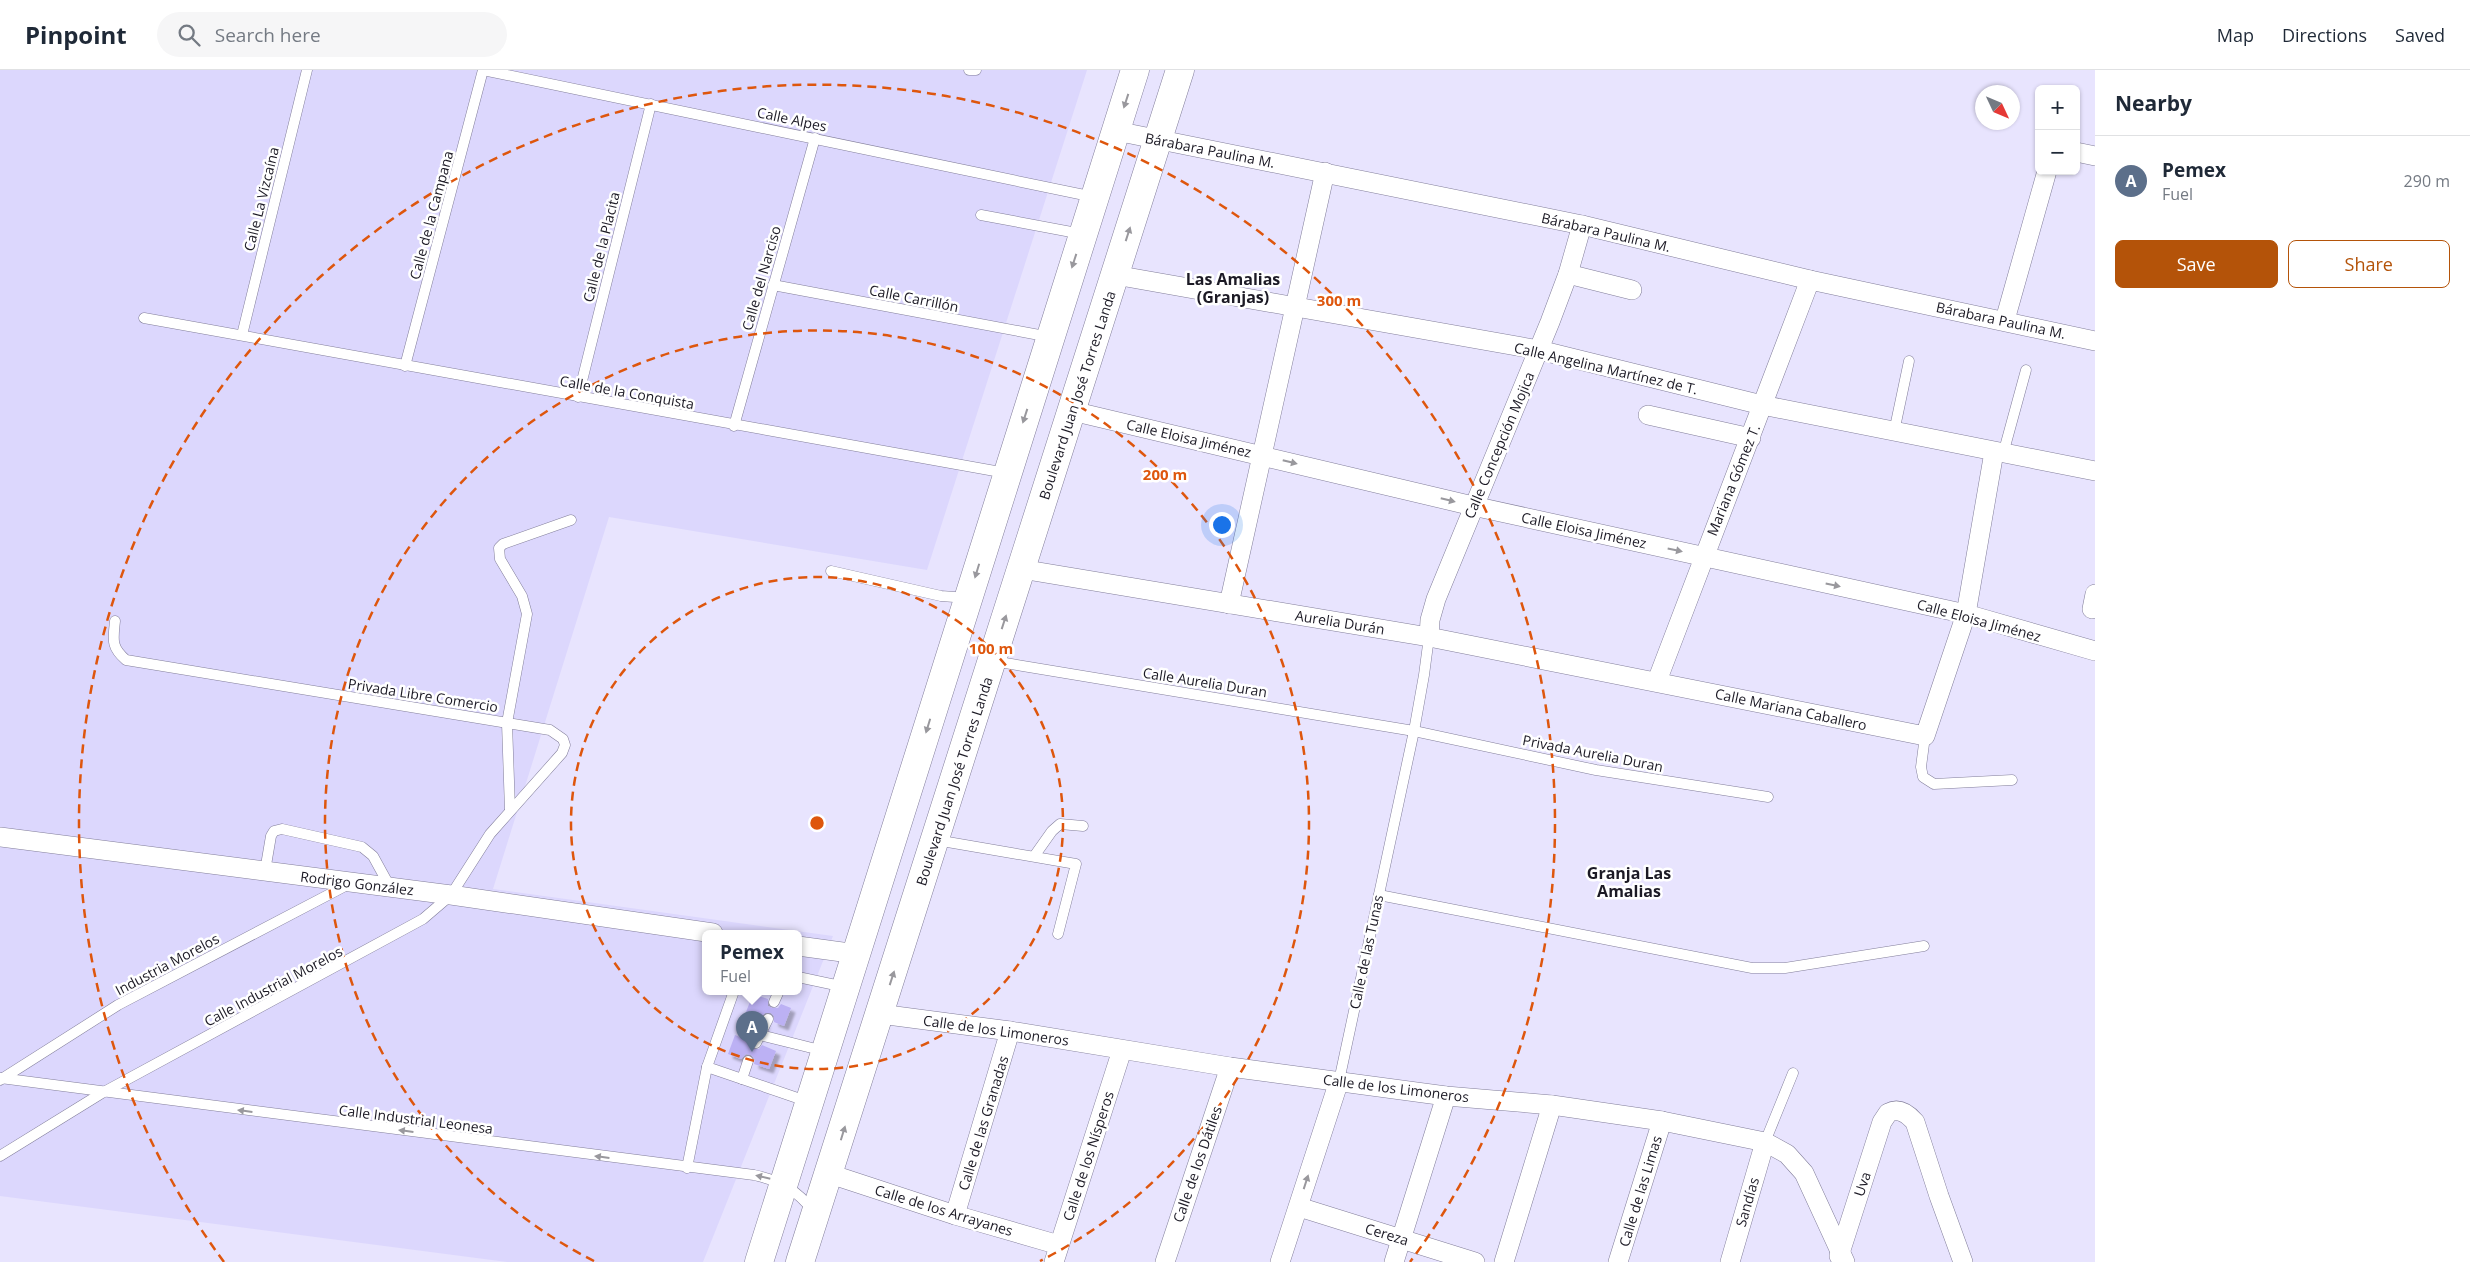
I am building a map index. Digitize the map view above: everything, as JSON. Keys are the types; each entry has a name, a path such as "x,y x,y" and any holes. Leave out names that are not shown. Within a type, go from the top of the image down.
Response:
{"main road":[{"path":"759,1262 811,1103 1050,337 1136,70"},
{"name":"Boulevard Juan José Torres Landa","path":"800,1262 830,1174 1180,70"}],"street":[{"name":"Bárabara Paulina M.","path":"1116,131 1582,225 1810,280 2005,320 2095,341"},
{"path":"2080,153 2095,156"},
{"path":"1229,604 1325,172"},
{"path":"2005,320 2046,175"},
{"name":"Calle Concepción Mojica","path":"1429,637 1436,599 1539,350 1568,274 1582,225"},
{"path":"1568,274 1632,290"},
{"name":"Calle Angelina Martínez de T.","path":"1115,275 1539,350 1762,405 2095,472"},
{"name":"Mariana Gómez T.","path":"1657,681 1703,556 1810,280"},
{"name":"Calle Eloisa Jiménez","path":"1072,411 1473,506 1966,614 2095,651"},
{"path":"1648,415 1750,438"},
{"path":"1926,736 1966,614 1999,453"},
{"name":"Aurelia Durán","path":"1021,569 1429,637 1657,681"},
{"name":"Calle Mariana Caballero","path":"1657,681 1926,736"},
{"name":"Rodrigo González","path":"0,837 450,894 702,931"},
{"path":"802,947 857,954"},
{"name":"Calle de los Limoneros","path":"880,1014 1010,1031 1230,1067 1446,1096 1552,1105 1662,1121 1765,1142 1787,1154 1804,1173 1841,1259"},
{"name":"Calle de las Granadas","path":"955,1215 1010,1031"},
{"name":"Calle de los Nísperos","path":"1057,1254 1122,1050"},
{"name":"Calle de los Dátiles","path":"1164,1262 1230,1067"},
{"name":"Calle de las Tunas","path":"1280,1262 1339,1081"},
{"path":"1394,1262 1446,1096"},
{"path":"1504,1262 1552,1105"},
{"name":"Uva","path":"1841,1259 1882,1122 1884,1117 1892,1111 1908,1114 1915,1122 1939,1196 1964,1262"},
{"name":"Calle de las Limas","path":"1618,1262 1662,1121"},
{"name":"Sandías","path":"1730,1262 1765,1142"},
{"name":"Calle de los Arrayanes","path":"830,1174 955,1215 1057,1254"},
{"name":"Cereza","path":"1299,1206 1475,1262"}],"lane":[{"name":"Calle La Vizcaína","path":"242,335 307,70"},
{"name":"Calle Alpes","path":"483,70 1095,197"},
{"name":"Calle de la Campana","path":"405,366 483,70"},
{"path":"969,70 976,70"},
{"name":"Calle de la Placita","path":"578,397 651,104"},
{"name":"Calle del Narciso","path":"734,426 815,138"},
{"path":"980,215 1083,234"},
{"name":"Calle Carrillón","path":"773,286 1050,337"},
{"name":"Calle de la Conquista","path":"144,318 1007,474"},
{"path":"1894,432 1909,361"},
{"path":"1999,453 2026,370"},
{"path":"510,810 507,723 527,614 522,596 500,559 499,548 503,544 571,520"},
{"path":"831,571 941,596 969,598"},
{"name":"Privada Libre Comercio","path":"115,621 113,640 116,652 126,660 550,730 563,739 565,745 562,753 510,810 480,848 450,894"},
{"name":"Calle de las Tunas","path":"1339,1081 1414,731 1429,637"},
{"name":"Calle Aurelia Duran","path":"992,660 1414,731"},
{"name":"Privada Aurelia Duran","path":"1414,731 1596,770 1768,797"},
{"path":"1926,736 1921,767 1923,777 1934,784 2012,780"},
{"path":"1035,855 1052,831 1060,824 1083,826"},
{"path":"265,871 271,836 274,832 282,829 362,847 373,856 390,887"},
{"path":"935,840 1035,855 1076,864 1058,934"},
{"name":"Industria Morelos","path":"1,1079 118,1005 352,882"},
{"name":"Calle Industrial Morelos","path":"0,1156 102,1092 403,931 423,919 450,894"},
{"path":"1379,895 1752,968 1785,968 1924,946"},
{"path":"802,978 846,988"},
{"path":"687,1168 707,1067 733,995"},
{"path":"774,1002 777,995"},
{"path":"768,1020 758,1039 826,1051"},
{"path":"742,1079 748,1062"},
{"path":"707,1067 811,1103"},
{"path":"1765,1142 1793,1073"},
{"name":"Calle Industrial Leonesa","path":"1,1079 687,1168 754,1175 784,1184 803,1198 816,1214"}],"shaded area":[{"path":"0,70 1087,70 927,570 609,517 493,889 790,930 702,930 702,995 802,995 802,932 833,936 703,1262 507,1262 0,1196"}],"building":[{"path":"753,995 768,999 768,1006 772,1008 778,1008 781,1004 791,1008 784,1026 774,1022 774,1016 771,1013 765,1013 761,1017 746,1012"},
{"path":"735,1035 750,1041 750,1046 753,1049 759,1049 762,1045 776,1051 769,1069 754,1064 755,1059 751,1055 746,1054 741,1059 728,1054"}],"place":[{"name":"Pemex","path":"752,1052"}],"district":[{"name":"Las Amalias (Granjas)","path":"1233,288"},
{"name":"Granja Las Amalias","path":"1629,882"}]}
